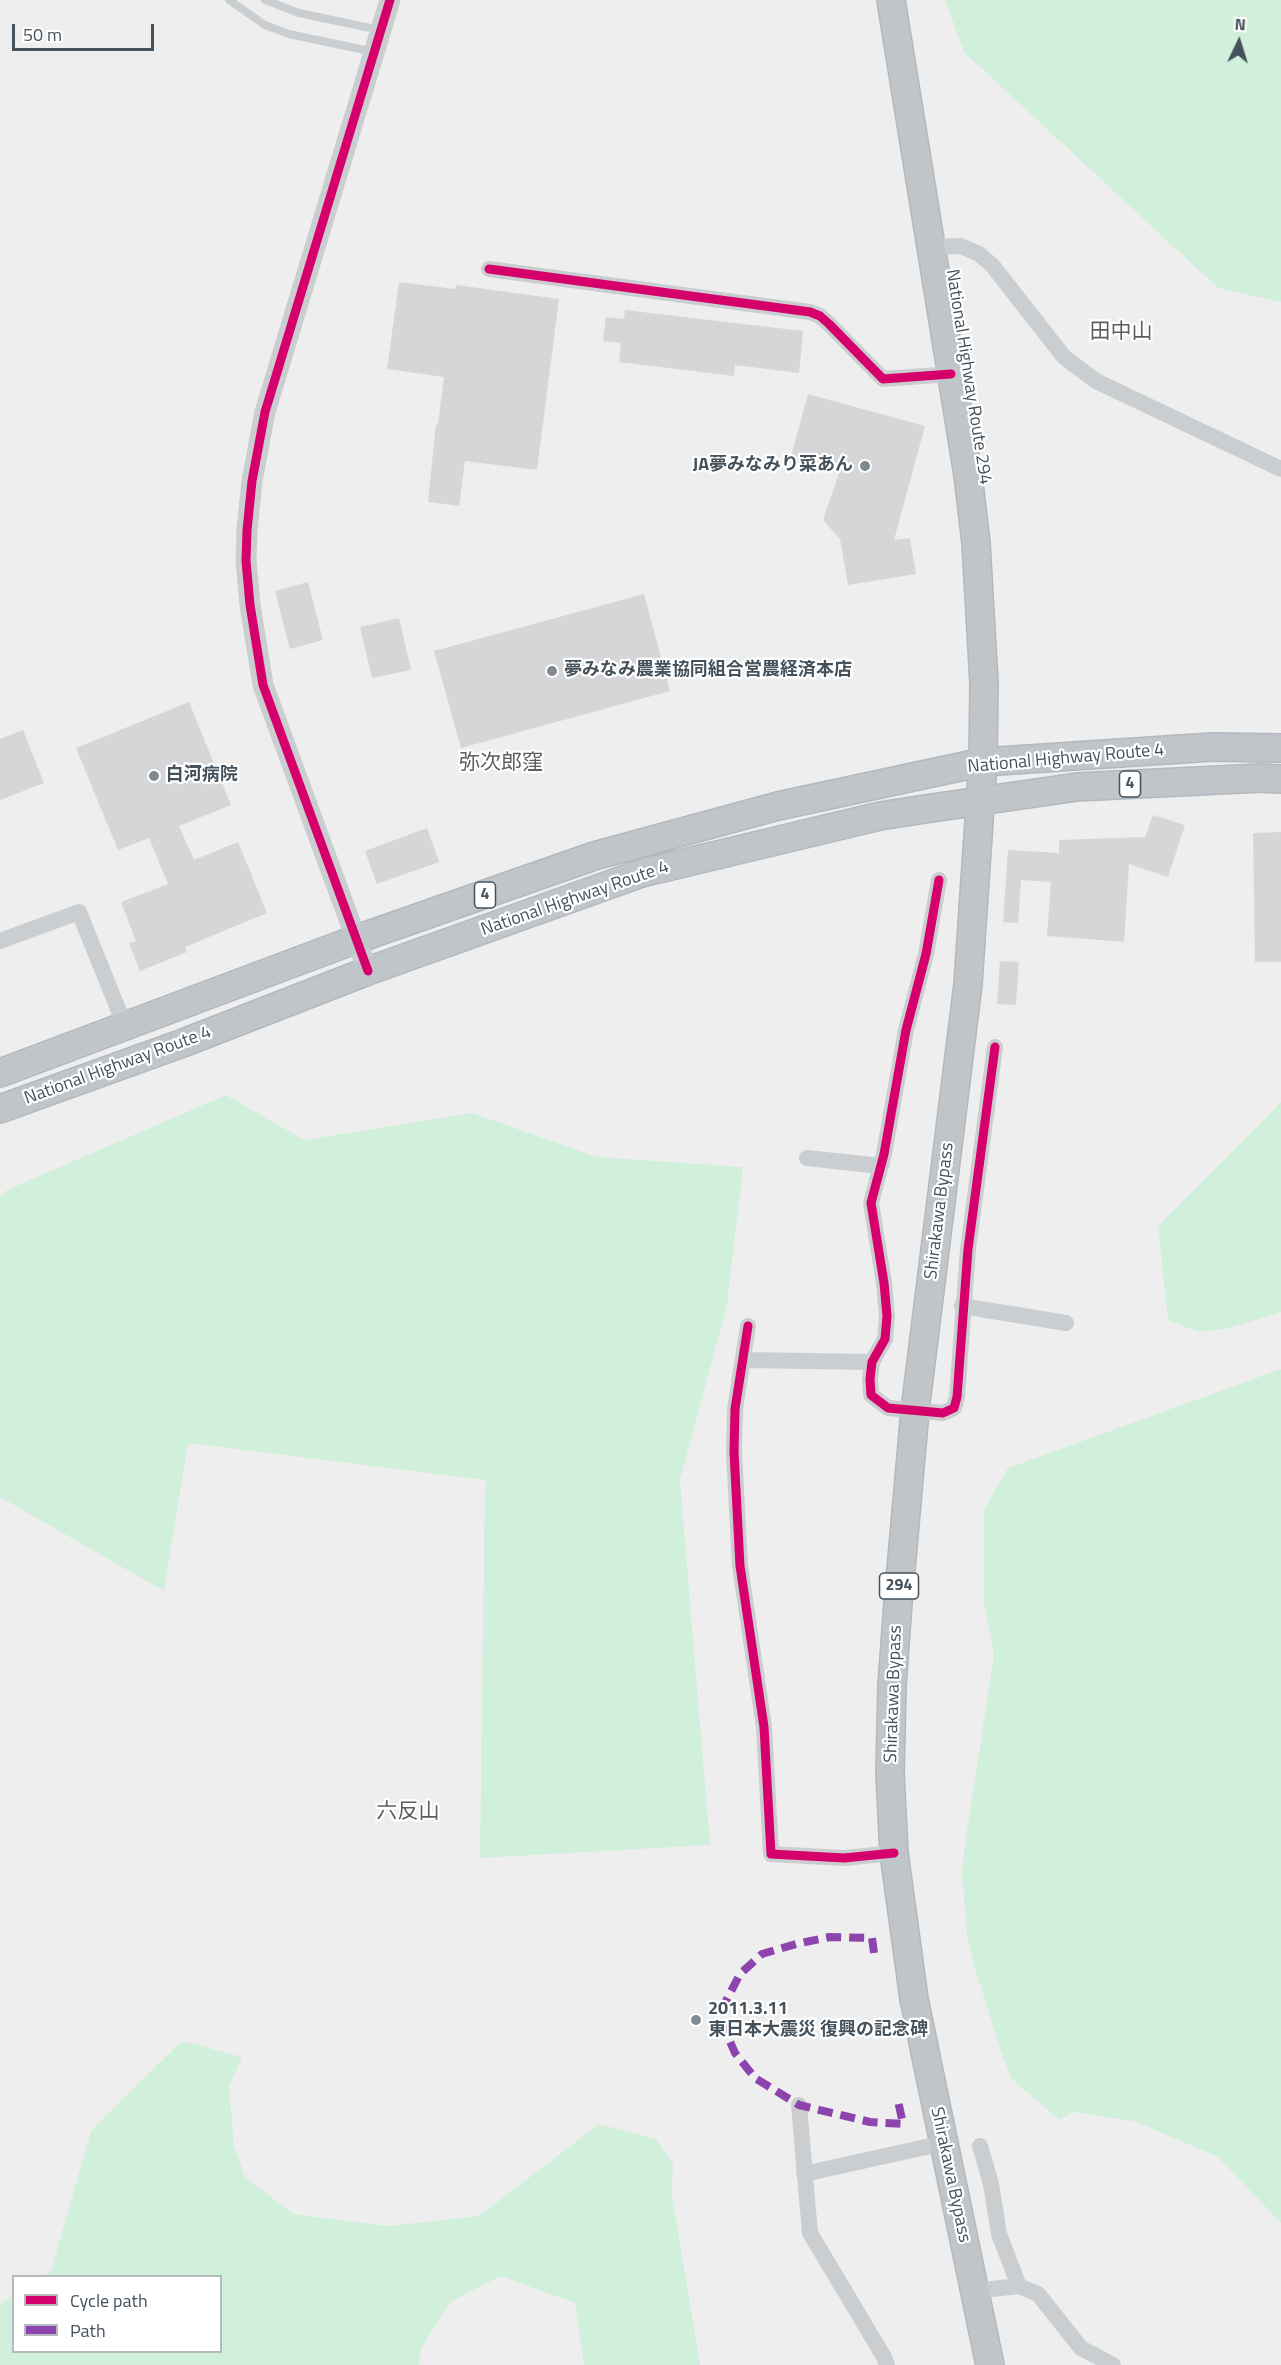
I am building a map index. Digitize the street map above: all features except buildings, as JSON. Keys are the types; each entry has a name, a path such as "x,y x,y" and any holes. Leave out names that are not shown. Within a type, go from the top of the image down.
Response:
{"highway":[{"name":"National Highway Route 294","path":"891,0 976,543 984,683 980,802"},
{"name":"National Highway Route 4","path":"0,1073 357,939 594,856 778,806 983,762 1212,747 1281,748"},
{"name":"National Highway Route 4","path":"0,1109 194,1039 368,971 642,873 880,816 1077,787 1260,778 1281,779"},
{"name":"Shirakawa Bypass","path":"980,802 968,984 915,1411 892,1686 890,1774 894,1853 914,1999 990,2365"}],"street":[{"path":"368,971 263,685 250,605 246,561 252,481 266,411 390,0"},
{"path":"931,247 962,246 979,254 992,265 1064,357 1096,381 1281,469"},
{"path":"489,269 810,312 820,316 829,324 883,380 951,374"},
{"path":"939,880 926,954 906,1030 881,1166 871,1203 887,1316 885,1339 872,1362 871,1395 888,1408 943,1413 954,1408 957,1397 968,1249 995,1047"},
{"path":"0,941 79,912 124,1026"},
{"path":"807,1158 881,1166"},
{"path":"962,1306 1066,1323"},
{"path":"748,1326 735,1409 734,1452 740,1566 764,1727 771,1854 844,1858 894,1853"},
{"path":"744,1360 872,1362"},
{"path":"799,2105 810,2233 887,2365"},
{"path":"804,2174 944,2143"},
{"path":"980,2146 991,2184 999,2234 1019,2286"},
{"path":"974,2291 1019,2286 1038,2294 1081,2348 1113,2365"}],"lane":[{"path":"229,0 265,25 289,34 374,52"},
{"path":"265,0 299,13 380,30"}],"green space":[{"path":"945,0 1281,0 1281,302 1218,288 964,52"},
{"path":"226,1095 304,1140 472,1113 597,1157 743,1167 727,1305 680,1480 710,1845 480,1858 485,1480 188,1443 164,1591 0,1497 0,1197 7,1190"},
{"path":"1281,1102 1281,1312 1230,1328 1198,1332 1168,1320 1158,1226"},
{"path":"1281,1369 1281,2223 1218,2157 1134,2121 1073,2112 1059,2120 1012,2079 1001,2052 974,1965 967,1934 962,1874 994,1655 984,1602 984,1509 1008,1468"},
{"path":"182,2041 242,2057 229,2086 234,2145 245,2177 293,2214 389,2226 479,2216 599,2124 656,2139 673,2164 672,2194 700,2365 584,2365 575,2303 501,2276 450,2302 420,2350 419,2365 0,2365 0,2304 12,2296 12,2353 222,2353 222,2275 45,2275 51,2271 91,2131"}],"marked path":[{"path":"874,1953 872,1938 830,1937 762,1954 740,1974 726,2001 724,2028 735,2053 755,2078 799,2105 870,2122 903,2124 898,2101"}],"cycle path":[{"path":"368,971 263,685 250,605 246,561 252,481 265,412 390,0"},
{"path":"489,269 810,312 820,316 829,324 883,379 951,374"},
{"path":"939,880 926,954 906,1030 884,1154 871,1203 887,1316 885,1339 872,1362 871,1395 888,1408 943,1413 954,1408 957,1397 968,1249 995,1047"},
{"path":"748,1326 735,1409 734,1452 740,1566 764,1727 771,1854 844,1858 894,1853"}],"place":[{"name":"JA夢みなみり菜あん","path":"865,466"},
{"name":"夢みなみ農業協同組合営農経済本店","path":"552,671"},
{"name":"白河病院","path":"154,776"},
{"name":"2011.3.11 東日本大震災 復興の記念碑","path":"696,2020"}],"district":[{"name":"田中山","path":"1121,333"},
{"name":"弥次郎窪","path":"501,764"},
{"name":"六反山","path":"408,1813"}]}
